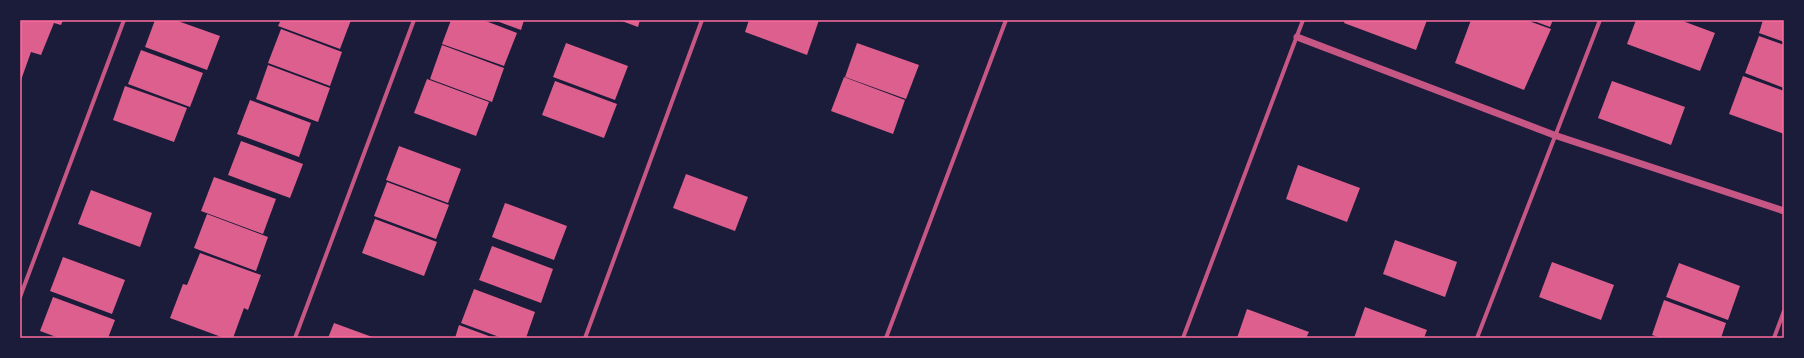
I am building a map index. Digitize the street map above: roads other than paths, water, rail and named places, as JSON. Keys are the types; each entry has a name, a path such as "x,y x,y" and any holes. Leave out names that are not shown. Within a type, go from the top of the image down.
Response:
{"street":[{"path":"20,297 124,20"},
{"path":"295,338 414,20"},
{"path":"585,338 702,20"},
{"path":"886,338 1006,20"},
{"path":"1182,338 1303,20"},
{"path":"1477,338 1554,135 1600,20"},
{"path":"1297,37 1554,135 1784,211"},
{"path":"1774,338 1784,312"}]}
